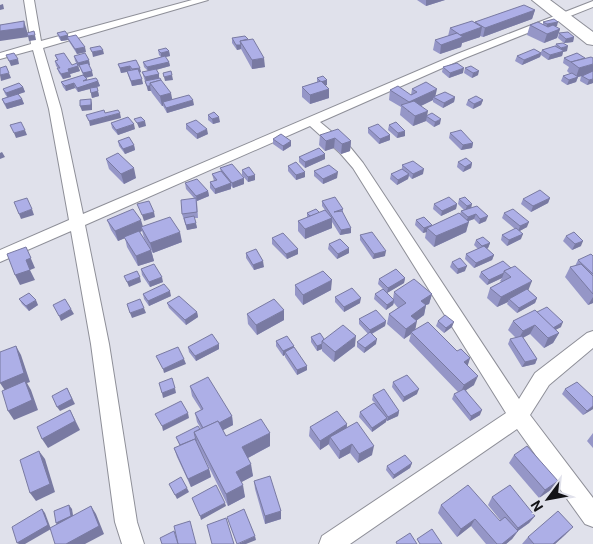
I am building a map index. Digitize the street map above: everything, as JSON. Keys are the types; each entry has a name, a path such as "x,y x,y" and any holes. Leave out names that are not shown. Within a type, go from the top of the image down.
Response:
{"main road":[{"path":"540,0 593,40"}],"street":[{"path":"29,0 37,44 56,108 76,224 100,344 126,522 133,544"},
{"path":"0,56 37,44 203,0"},
{"path":"0,256 310,120 461,56 593,4"},
{"path":"310,120 350,153 360,165 371,188 519,416 593,516"},
{"path":"330,544 519,416 542,379 593,338"}],"building":[{"path":"524,5 535,10 485,28 475,22"},
{"path":"554,19 558,22 547,24 543,22"},
{"path":"24,21 24,28 0,31 0,25"},
{"path":"472,21 482,27 460,35 450,28"},
{"path":"538,22 548,27 553,25 560,29 547,34 530,25"},
{"path":"34,31 35,35 28,36 27,33"},
{"path":"65,31 68,35 60,37 57,33"},
{"path":"568,32 574,37 566,39 559,33"},
{"path":"457,33 463,37 441,45 435,40"},
{"path":"76,35 85,47 75,49 67,37"},
{"path":"245,36 248,39 240,41 241,45 236,45 232,38"},
{"path":"253,39 264,58 252,60 240,41"},
{"path":"563,43 568,46 561,48 556,44"},
{"path":"100,46 103,50 92,52 90,48"},
{"path":"555,46 564,51 550,55 542,50"},
{"path":"166,48 169,51 161,53 158,50"},
{"path":"534,49 541,53 524,60 517,56"},
{"path":"14,53 18,59 9,61 6,55"},
{"path":"64,53 72,65 77,63 78,66 68,69 69,72 61,74 57,68 60,68 55,61 58,60 55,55"},
{"path":"85,53 89,60 78,63 74,56"},
{"path":"577,53 585,58 571,62 564,58"},
{"path":"165,56 169,62 147,67 143,62"},
{"path":"593,58 593,64 579,68 571,62"},
{"path":"136,60 140,68 132,69 130,66 120,68 118,64"},
{"path":"88,63 92,71 83,73 79,65"},
{"path":"457,63 464,68 450,73 443,67"},
{"path":"6,66 9,73 0,75 0,68"},
{"path":"471,66 479,71 473,73 465,68"},
{"path":"138,69 142,79 131,81 127,71"},
{"path":"156,69 159,74 145,77 142,72"},
{"path":"171,71 172,75 164,77 163,73"},
{"path":"593,71 593,79 589,80 582,76"},
{"path":"572,73 578,77 569,80 563,76"},
{"path":"83,75 87,79 83,81 96,78 98,81 77,88 74,83 65,86 61,82"},
{"path":"323,76 327,80 321,82 317,78"},
{"path":"160,78 161,80 150,83 150,86 147,86 145,81"},
{"path":"161,80 171,93 160,96 150,83"},
{"path":"321,81 329,89 310,95 302,87"},
{"path":"426,82 437,89 409,102 390,90 398,86 411,95 417,92 412,89"},
{"path":"19,83 23,87 6,93 3,89"},
{"path":"97,87 98,91 91,93 90,88"},
{"path":"445,92 455,97 444,103 433,97"},
{"path":"18,94 22,99 5,104 2,99"},
{"path":"189,95 193,100 166,108 163,102"},
{"path":"476,96 483,100 474,104 468,100"},
{"path":"91,99 91,105 80,106 80,100"},
{"path":"414,101 428,111 415,116 401,105"},
{"path":"104,110 105,113 118,110 120,113 89,121 86,115"},
{"path":"214,112 219,117 212,119 208,115"},
{"path":"432,113 441,119 435,122 426,116"},
{"path":"128,117 134,124 116,130 111,123"},
{"path":"141,117 145,121 137,123 134,119"},
{"path":"196,120 207,129 197,134 186,124"},
{"path":"21,122 25,130 14,133 10,125"},
{"path":"396,122 405,131 398,133 389,125"},
{"path":"378,124 390,135 380,139 368,128"},
{"path":"338,129 351,141 342,144 335,138 326,141 320,135"},
{"path":"461,130 473,143 463,145 450,133"},
{"path":"281,134 291,141 283,146 273,139"},
{"path":"129,137 134,145 123,149 118,141"},
{"path":"319,148 325,154 305,162 299,157"},
{"path":"118,153 134,168 121,174 106,159"},
{"path":"466,158 472,163 465,167 458,162"},
{"path":"413,161 424,169 413,174 402,165"},
{"path":"296,162 305,172 296,175 288,166"},
{"path":"232,164 244,178 232,183 220,168"},
{"path":"329,165 338,172 323,179 314,171"},
{"path":"249,167 255,175 248,177 242,170"},
{"path":"402,169 409,174 398,180 391,174"},
{"path":"221,171 231,183 215,189 210,182 217,180 212,174"},
{"path":"197,179 208,191 196,196 185,183"},
{"path":"540,190 550,198 533,206 523,199"},
{"path":"335,197 343,209 334,212 342,211 351,228 341,230 322,201"},
{"path":"449,197 457,204 442,211 434,204"},
{"path":"465,197 472,204 467,206 459,199"},
{"path":"27,198 32,209 19,214 14,202"},
{"path":"196,198 197,212 182,214 181,200"},
{"path":"149,201 154,212 142,215 137,204"},
{"path":"477,206 488,216 480,219 476,214 468,217 461,211"},
{"path":"133,209 141,220 115,231 107,220"},
{"path":"316,209 320,213 310,216 307,213"},
{"path":"513,209 529,222 520,226 504,213"},
{"path":"325,210 332,218 305,229 298,221"},
{"path":"459,213 469,222 436,236 427,228"},
{"path":"194,216 196,223 186,225 184,218"},
{"path":"170,217 180,232 150,243 141,227"},
{"path":"424,217 432,225 424,228 416,220"},
{"path":"516,228 523,234 509,240 502,235"},
{"path":"139,231 151,250 136,256 124,237"},
{"path":"372,232 386,251 374,254 360,235"},
{"path":"574,232 583,241 575,244 566,236"},
{"path":"283,233 298,249 286,254 272,238"},
{"path":"483,237 490,243 482,246 476,240"},
{"path":"340,239 349,248 338,254 329,244"},
{"path":"484,246 494,255 476,263 466,254"},
{"path":"26,247 31,258 26,260 30,270 15,275 7,254"},
{"path":"256,249 263,261 253,265 246,253"},
{"path":"591,254 593,256 593,274 578,260"},
{"path":"460,258 467,266 458,269 452,262"},
{"path":"503,261 511,268 504,271 504,273 489,280 481,272"},
{"path":"154,264 162,277 149,282 141,269"},
{"path":"581,264 593,276 593,294 570,267"},
{"path":"515,266 532,281 501,297 490,288 511,277 504,271"},
{"path":"396,269 405,278 388,288 379,279"},
{"path":"137,271 140,277 127,282 124,276"},
{"path":"323,271 332,280 303,295 295,285"},
{"path":"414,279 432,294 421,301 426,305 411,316 417,321 406,329 389,314 406,303 394,292"},
{"path":"164,284 170,291 148,301 143,294"},
{"path":"352,288 361,298 344,307 335,297"},
{"path":"383,289 394,300 387,305 375,294"},
{"path":"527,289 537,298 519,308 509,299"},
{"path":"29,293 36,300 26,306 19,299"},
{"path":"179,296 197,312 185,320 167,303"},
{"path":"65,299 71,309 59,316 53,305"},
{"path":"140,299 144,308 130,313 127,304"},
{"path":"274,299 284,310 256,325 247,314"},
{"path":"547,307 563,322 553,328 537,312"},
{"path":"376,310 386,321 370,330 359,319"},
{"path":"535,310 559,333 548,338 535,325 523,331 513,321"},
{"path":"445,315 454,322 446,328 438,321"},
{"path":"428,322 457,351 461,349 470,358 464,362 478,376 464,385 411,332"},
{"path":"343,325 356,336 335,352 322,341"},
{"path":"370,332 377,339 365,348 357,342"},
{"path":"320,333 324,339 322,344 317,346 311,337"},
{"path":"212,334 219,344 195,356 188,347"},
{"path":"287,336 294,346 283,351 276,341"},
{"path":"522,336 537,359 525,362 510,339"},
{"path":"16,346 24,373 0,383 0,352"},
{"path":"178,347 184,359 163,369 156,356"},
{"path":"294,347 307,366 297,370 285,352"},
{"path":"407,375 419,389 404,397 393,382"},
{"path":"208,377 232,416 203,428 195,413 203,409 190,386"},
{"path":"172,378 175,388 162,393 159,383"},
{"path":"25,381 32,400 8,411 2,391"},
{"path":"577,382 593,397 593,406 587,411 565,389"},
{"path":"67,388 72,399 57,407 52,396"},
{"path":"384,389 399,411 388,417 373,395"},
{"path":"464,389 482,410 471,416 454,394"},
{"path":"181,401 188,413 162,426 155,414"},
{"path":"374,403 387,418 372,428 360,412"},
{"path":"70,410 75,421 42,439 37,427"},
{"path":"337,411 347,424 320,441 310,427"},
{"path":"261,419 270,433 242,447 251,464 236,472 243,485 226,494 194,432 218,421 226,436"},
{"path":"357,422 374,446 359,454 352,444 340,451 330,437"},
{"path":"198,426 200,429 194,432 196,441 195,439 180,445 176,437"},
{"path":"195,439 209,469 188,479 174,448"},
{"path":"527,446 558,481 545,490 514,455"},
{"path":"39,451 50,484 30,493 20,460"},
{"path":"405,455 412,463 394,475 387,466"},
{"path":"270,476 281,511 265,516 254,481"},
{"path":"181,477 187,488 175,495 169,484"},
{"path":"216,485 225,503 200,516 192,498"},
{"path":"468,485 500,521 505,517 518,531 502,544 497,544 475,519 461,529 441,505"},
{"path":"510,485 535,516 518,528 492,497"},
{"path":"69,505 71,516 56,523 54,511"},
{"path":"91,506 99,526 66,544 55,544 50,528"},
{"path":"42,509 48,525 17,543 12,527"},
{"path":"244,509 255,536 237,544 227,517"},
{"path":"558,511 573,527 553,544 534,544 528,537"},
{"path":"226,518 234,544 212,544 207,525"},
{"path":"190,521 196,544 178,544 174,526"},
{"path":"432,529 442,544 420,544 417,539"},
{"path":"174,531 178,544 162,544 160,538"},
{"path":"410,533 417,544 397,544 396,542"}]}
